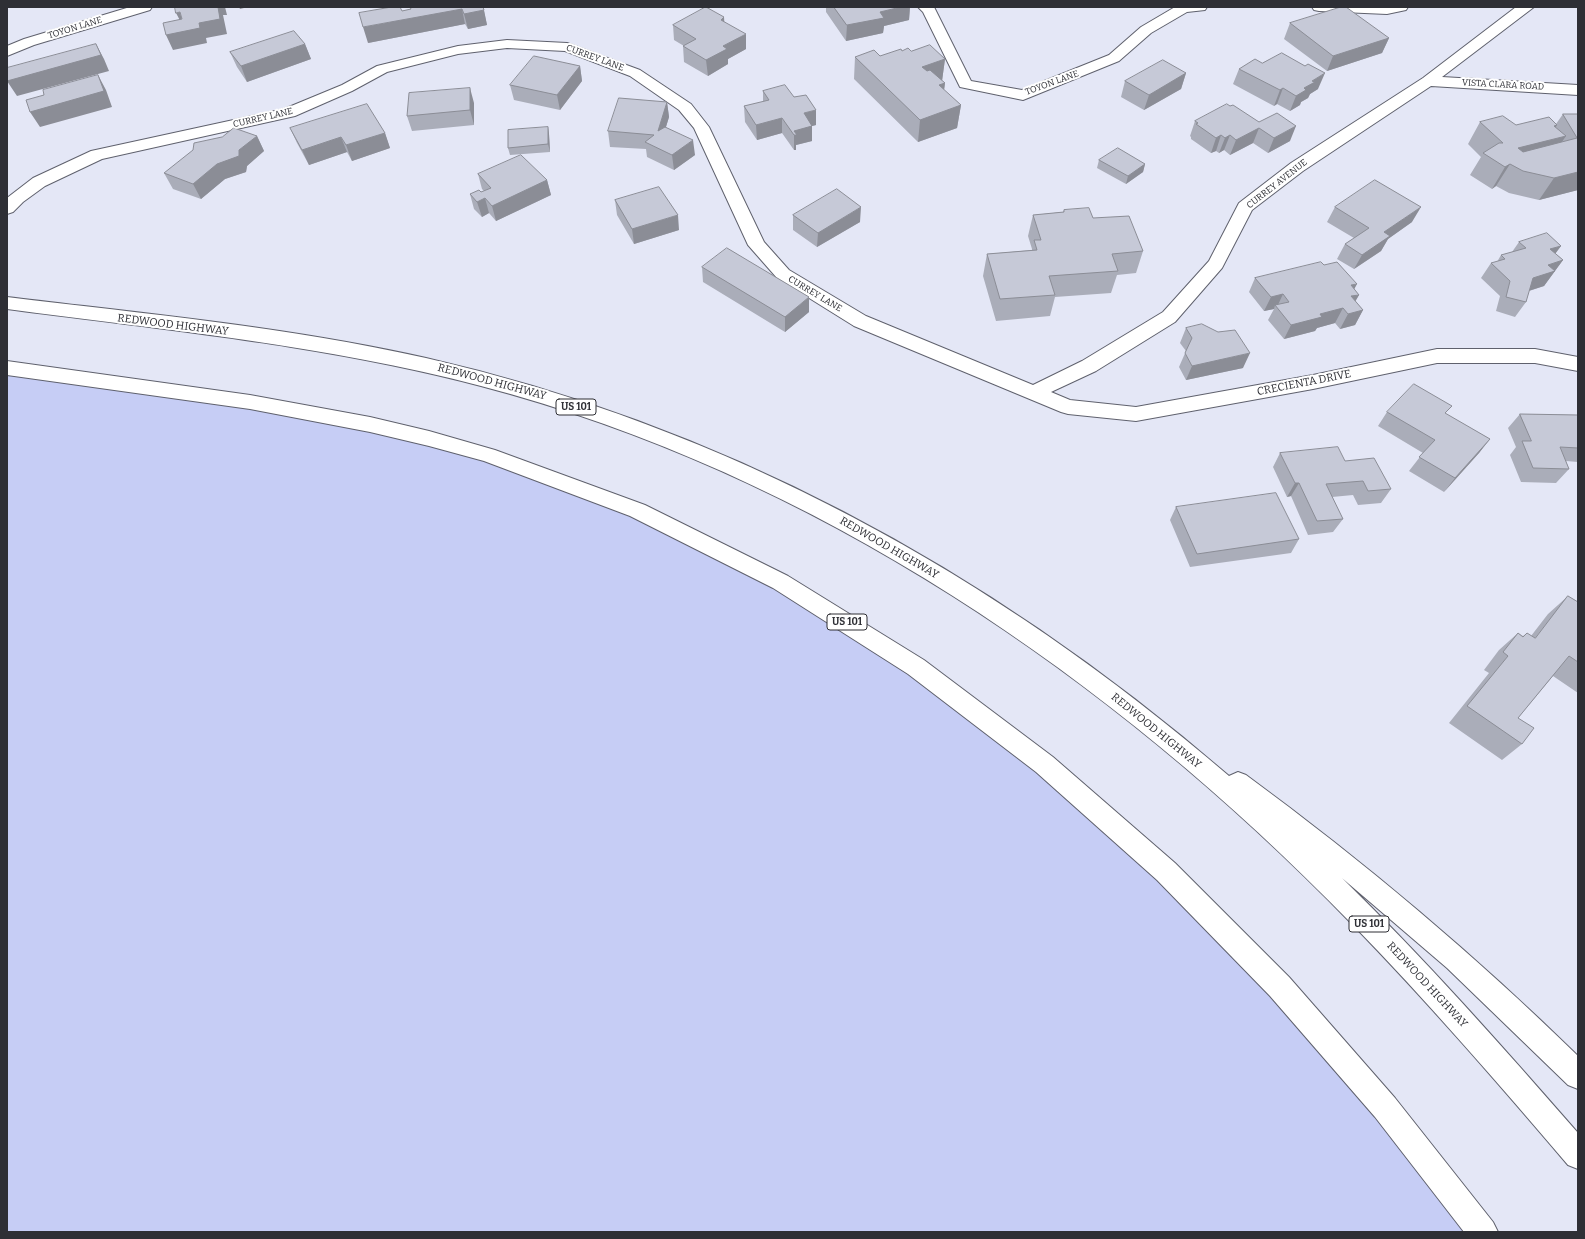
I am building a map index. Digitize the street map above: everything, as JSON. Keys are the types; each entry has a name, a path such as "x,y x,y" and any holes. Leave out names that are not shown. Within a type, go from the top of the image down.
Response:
{"main road":[{"name":"TOYON LANE","path":"7,52 29,42 145,7"},
{"name":"TOYON LANE","path":"925,7 929,10 964,84 1023,95 1114,58 1146,30 1184,7"},
{"path":"1184,7 1200,7"},
{"path":"1319,7 1387,10 1401,7"},
{"name":"CURREY AVENUE","path":"1032,393 1089,366 1169,317 1216,264 1245,207 1297,167 1428,81 1519,11 1527,7"},
{"name":"CURREY LANE","path":"7,208 17,198 39,182 97,155 289,113 347,88 382,69 458,50 507,44 567,47 636,73 685,107 701,127 757,245 783,274 860,321 1032,393"},
{"name":"VISTA CLARA ROAD","path":"1428,81 1578,90"},
{"name":"REDWOOD HIGHWAY","path":"7,303 292,340 356,350 421,363 483,379 547,397 610,418 674,442 738,469 803,500 868,534 1000,614 1068,662 1137,715 1208,773 1270,829 1357,912 1434,991 1578,1155"},
{"name":"CRECIENTA DRIVE","path":"1032,393 1068,407 1136,414 1313,382 1437,356 1535,356 1578,364"},
{"name":"US 101","path":"7,368 290,407 357,420 489,455 624,504 687,533 821,606 889,648 957,695 1097,809 1169,876 1243,949 1320,1033 1399,1126 1483,1232"},
{"path":"1137,715 1215,767 1282,816 1376,891 1466,968 1578,1075"}],"shaded area":[{"path":"7,368 357,420 624,504 889,648 1169,875 1483,1232 7,1232"}],"building":[{"path":"175,7 218,7 220,19 199,23 200,28 166,35 163,23 182,19 180,12 176,13"},
{"path":"400,7 402,11 411,9 410,7 483,7 484,10 464,14 462,9 363,27 359,13"},
{"path":"706,7 724,17 721,20 746,34 723,46 727,49 706,60 683,46 696,39 673,25"},
{"path":"834,7 901,7 880,12 884,18 847,25"},
{"path":"1341,7 1346,7 1389,38 1333,56 1290,23"},
{"path":"294,31 305,44 241,66 230,52"},
{"path":"96,44 101,55 7,81 7,68"},
{"path":"930,45 945,59 922,67 927,71 930,70 945,83 939,85 961,105 920,120 855,57 874,50 880,56 901,49 902,51 908,48 911,51"},
{"path":"1282,53 1305,66 1308,64 1325,73 1312,81 1315,82 1304,88 1306,90 1296,96 1283,88 1280,90 1239,69 1255,59 1262,63"},
{"path":"534,56 580,66 557,95 510,85"},
{"path":"1163,60 1186,73 1149,95 1125,81"},
{"path":"98,75 104,91 30,112 26,100 44,95 43,90"},
{"path":"785,85 794,97 806,95 816,110 804,113 812,126 794,131 797,135 794,135 782,118 756,125 744,106 769,100 763,91"},
{"path":"470,88 470,110 407,116 409,93"},
{"path":"619,98 667,102 658,131 665,127 693,140 672,155 645,142 654,135 608,131"},
{"path":"367,104 385,133 346,145 341,137 302,150 290,128"},
{"path":"1227,104 1230,106 1233,105 1259,122 1277,113 1296,126 1274,138 1259,128 1236,140 1230,135 1225,138 1221,135 1216,138 1196,124 1198,123 1195,121"},
{"path":"1563,114 1578,114 1578,139"},
{"path":"1503,116 1516,125 1549,117 1557,125 1554,126 1566,136 1518,148 1523,152 1577,138 1578,172 1554,178 1523,171 1510,164 1505,167 1483,153 1499,143 1503,143 1480,122"},
{"path":"548,127 548,144 508,148 508,130"},
{"path":"234,128 257,136 239,150 239,156 217,164 193,184 164,173 193,150 194,143 222,137"},
{"path":"1118,148 1145,164 1128,176 1099,160"},
{"path":"521,155 547,180 492,206 485,198 477,202 470,194 479,190 481,192 491,188 478,174"},
{"path":"1375,180 1421,207 1384,232 1390,236 1362,255 1345,244 1369,228 1335,207"},
{"path":"659,187 678,215 632,229 615,200"},
{"path":"837,189 861,207 818,233 793,215"},
{"path":"1089,208 1093,218 1129,216 1143,251 1112,254 1118,271 1049,276 1055,295 1000,299 987,254 1037,250 1034,240 1041,240 1033,215"},
{"path":"1547,233 1561,246 1550,249 1563,260 1548,265 1555,271 1533,278 1526,302 1506,297 1510,281 1491,263 1505,259 1501,255 1526,248 1519,242"},
{"path":"727,248 809,297 785,317 702,267"},
{"path":"1321,262 1324,265 1337,262 1357,284 1351,285 1359,295 1351,296 1363,310 1348,314 1343,308 1320,314 1322,317 1291,325 1275,305 1289,302 1283,294 1271,297 1255,278"},
{"path":"1202,324 1218,332 1235,330 1250,353 1192,366 1185,353 1192,338 1186,328"},
{"path":"1414,384 1452,406 1445,413 1490,439 1455,478 1419,457 1435,440 1387,412"},
{"path":"1520,414 1578,415 1578,448 1560,447 1569,469 1533,468 1522,441 1531,441"},
{"path":"1338,447 1345,461 1374,458 1391,489 1368,491 1363,481 1326,484 1343,519 1317,521 1299,483 1295,483 1280,453"},
{"path":"1276,493 1299,539 1197,554 1176,507"},
{"path":"1568,596 1578,602 1578,662 1569,656 1518,718 1534,728 1522,744 1467,706 1508,656 1503,652 1518,633 1523,637 1527,633 1535,638"}]}
